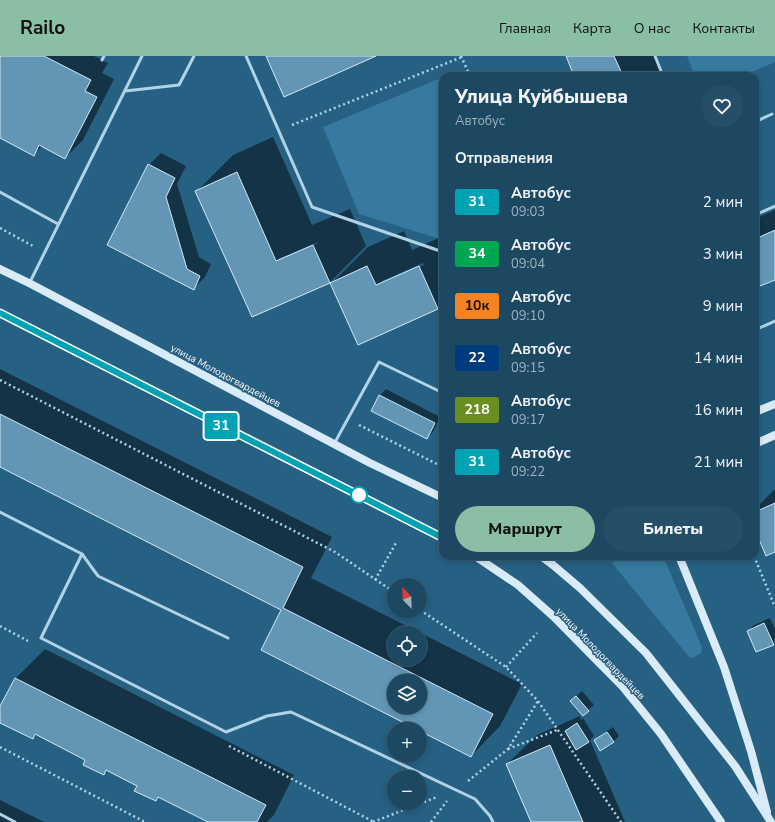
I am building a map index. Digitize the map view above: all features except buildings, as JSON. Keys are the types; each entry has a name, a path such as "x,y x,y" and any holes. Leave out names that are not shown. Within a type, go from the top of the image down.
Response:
{"main road":[{"name":"улица Молодогвардейцев","path":"0,269 370,463 439,496"},
{"path":"0,313 439,536"},
{"path":"759,410 775,404"},
{"path":"759,442 775,435"},
{"name":"улица Молодогвардейцев","path":"481,560 524,590 553,616 623,687 661,734 721,822"},
{"path":"546,560 580,588 646,653 735,766 770,820"},
{"path":"681,560 724,667 751,751 770,820"}],"lane":[{"path":"29,283 142,56"},
{"path":"125,91 179,85 194,56"},
{"path":"246,56 312,207 439,251"},
{"path":"655,56 661,72"},
{"path":"759,120 772,114"},
{"path":"0,192 58,224"},
{"path":"759,213 775,206"},
{"path":"759,328 775,321"},
{"path":"334,444 379,362 439,391"},
{"path":"0,512 82,554 98,576 228,638"},
{"path":"82,554 41,638 226,732 267,716 291,712 475,799 490,816 493,822"},
{"path":"0,814 15,822"}],"path":[{"path":"278,130 461,56 468,72"},
{"path":"0,228 44,252"},
{"path":"0,380 335,552 387,588"},
{"path":"347,419 439,465"},
{"path":"375,580 397,541"},
{"path":"756,560 775,606"},
{"path":"427,615 506,667 538,702 621,822"},
{"path":"506,667 537,633"},
{"path":"508,749 538,702"},
{"path":"431,822 456,790 508,749 558,730"},
{"path":"0,747 144,822"},
{"path":"373,822 456,790"}],"shaded area":[{"path":"687,56 775,56 775,62 752,72 693,72"},
{"path":"439,79 439,239 359,214 323,127"},
{"path":"615,560 665,560 702,647 701,653 692,658 689,657 612,563"}],"bus line":[{"name":"31","path":"0,313 439,536"}]}
